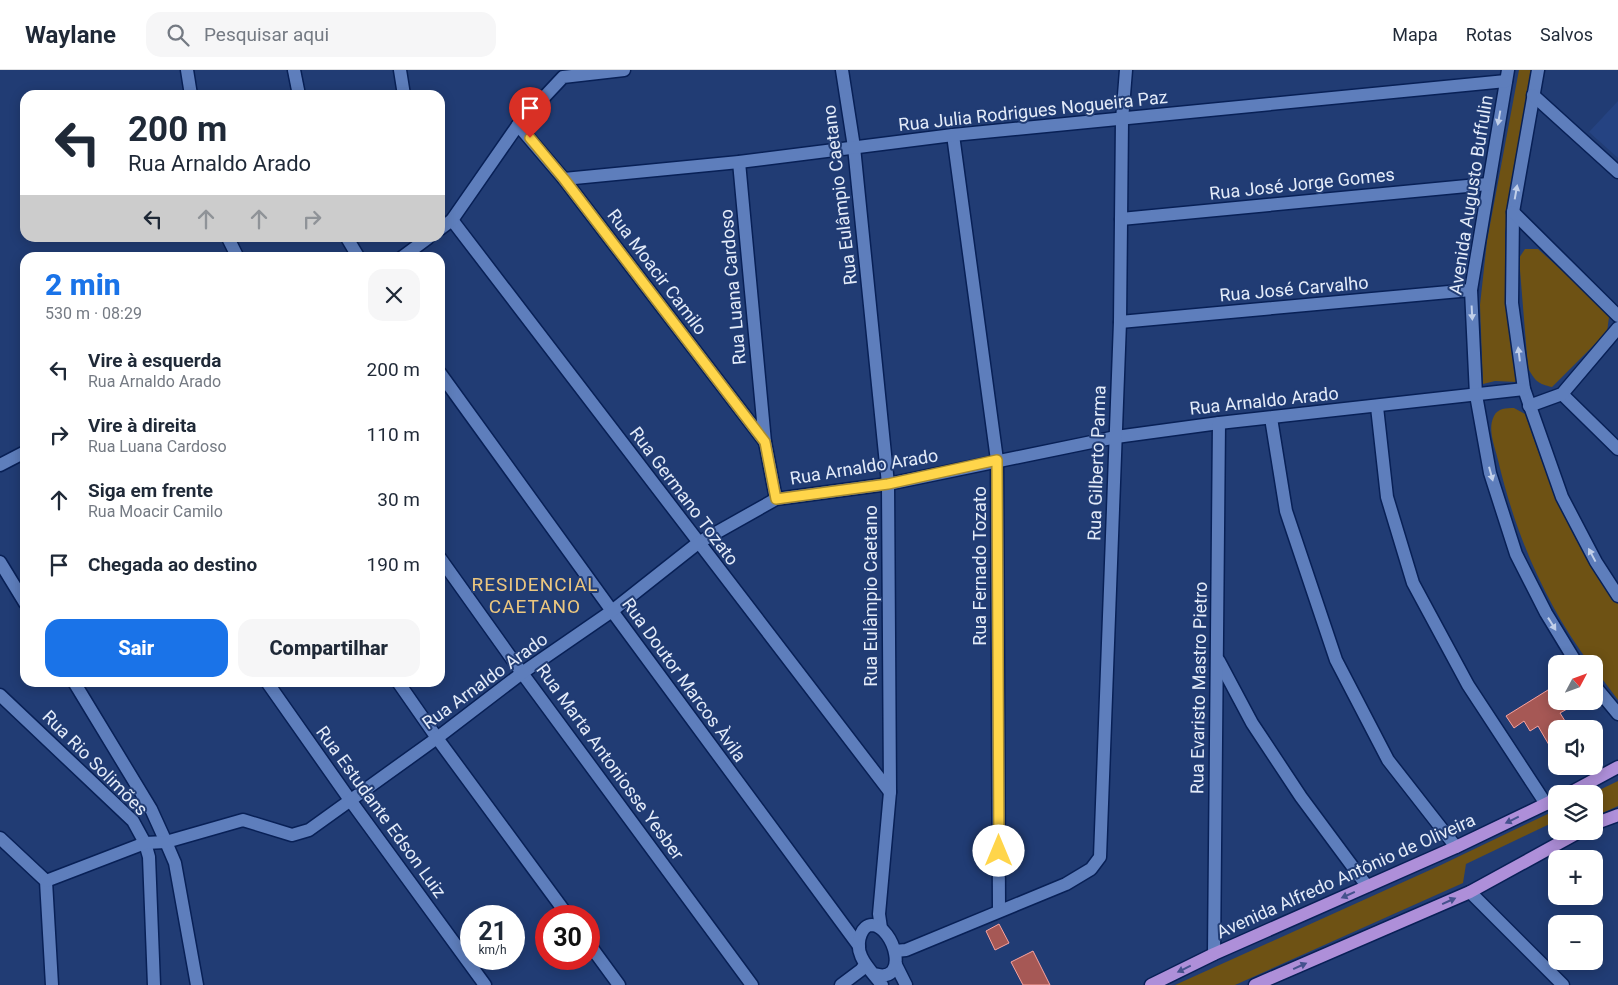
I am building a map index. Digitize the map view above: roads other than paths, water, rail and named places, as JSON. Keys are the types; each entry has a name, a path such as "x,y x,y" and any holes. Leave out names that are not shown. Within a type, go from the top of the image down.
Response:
{"main road":[{"path":"1585,785 1618,767"},
{"name":"Avenida Alfredo Antônio de Oliveira","path":"1155,984 1214,954 1456,847 1548,803"},
{"path":"1603,821 1618,815"},
{"path":"1255,985 1470,892 1565,840"}],"street":[{"path":"187,70 190,90"},
{"path":"294,70 298,90"},
{"path":"400,70 403,90"},
{"path":"445,225 452,220 518,125 563,77 624,70"},
{"name":"Rua Eulâmpio Caetano","path":"842,70 854,147 888,484 890,792 878,922"},
{"name":"Rua Gilberto Parma","path":"999,910 1066,884 1092,869 1100,857 1120,322 1122,120 1126,70"},
{"path":"1538,70 1513,212 1512,303 1524,389 1562,497 1596,562 1618,596"},
{"name":"Rua Julia Rodrigues Nogueira Paz","path":"564,179 739,162 954,135 1122,120 1507,75"},
{"name":"Avenida Augusto Buffulin","path":"1507,75 1471,290 1476,395 1490,473 1516,554 1546,613 1572,655"},
{"path":"1534,95 1618,172"},
{"name":"Rua Moacir Camilo","path":"518,125 564,179 765,442"},
{"name":"Rua Fernado Tozato","path":"954,135 997,460 999,910"},
{"name":"Rua Luana Cardoso","path":"739,162 765,442 776,499"},
{"name":"Rua José Jorge Gomes","path":"1121,219 1488,184"},
{"path":"1513,212 1618,316"},
{"name":"Rua Germano Tozato","path":"452,220 890,792"},
{"path":"409,252 423,242"},
{"name":"Rua José Carvalho","path":"1120,322 1471,290"},
{"path":"1529,406 1562,394 1618,328"},
{"name":"Rua Doutor Marcos Àvila","path":"445,380 612,611 856,938"},
{"name":"Rua Arnaldo Arado","path":"46,882 145,844 166,842 243,820 292,835 309,830 437,738 522,673 612,611 698,543 776,499 888,484 1116,437 1219,423 1524,389"},
{"path":"1562,394 1618,449"},
{"path":"1377,406 1387,497 1413,583 1468,686 1548,798"},
{"path":"1271,418 1286,511 1336,660 1388,760 1456,847"},
{"name":"Rua Evaristo Mastro Pietro","path":"1214,954 1219,423"},
{"path":"0,465 20,455"},
{"path":"0,562 20,595"},
{"name":"Rua Marta Antoniosse Yesber","path":"445,565 522,673 752,985"},
{"path":"1217,658 1252,723 1290,780 1367,886"},
{"path":"77,687 151,809 175,863 196,985"},
{"name":"Rua Estudante Edson Luiz","path":"271,687 485,985"},
{"path":"401,687 560,905"},
{"name":"Rua Rio Solimões","path":"0,695 133,821 145,844 149,857 154,985"},
{"path":"1603,696 1618,714"},
{"path":"0,838 46,882 52,985"},
{"path":"1470,892 1563,985"},
{"path":"867,969 884,977 888,976 892,972 898,956 999,910"},
{"path":"882,985 867,969 861,957 856,938 865,928 878,922 888,936 898,956 906,985"},
{"path":"600,959 620,985"},
{"path":"841,985 867,969"}],"district":[{"name":"RESIDENCIAL CAETANO","path":"535,595"}]}
